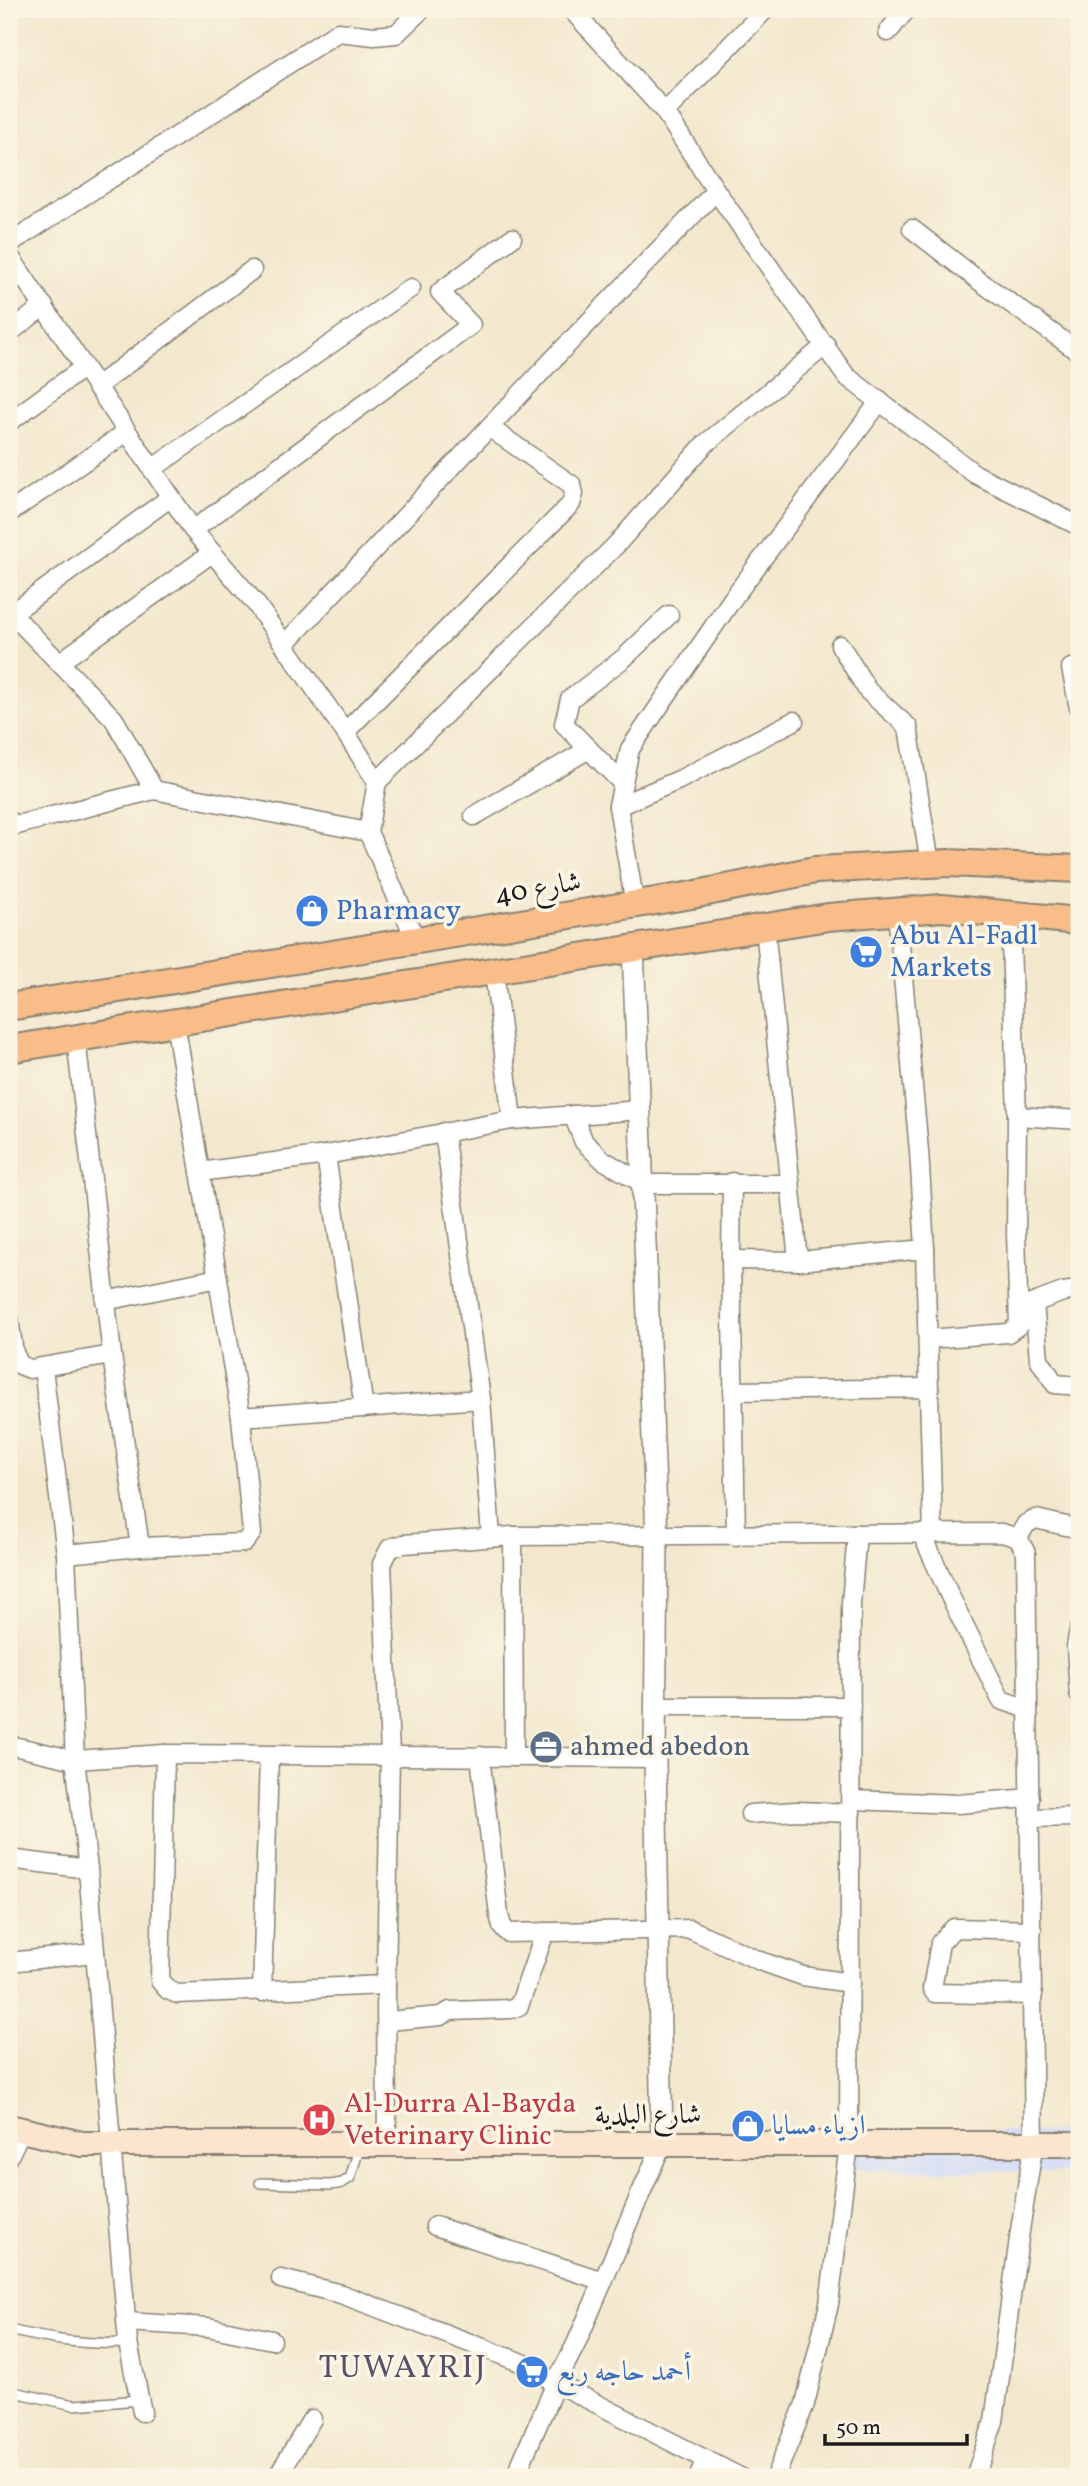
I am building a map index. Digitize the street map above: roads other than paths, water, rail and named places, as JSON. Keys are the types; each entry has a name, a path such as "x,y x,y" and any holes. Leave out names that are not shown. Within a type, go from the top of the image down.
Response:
{"main road":[{"name":"شارع 40","path":"9,1007 635,905 815,870 930,864 1079,869"},
{"path":"9,1049 828,917 942,908 1079,921"},
{"name":"شارع البلدية","path":"15,2129 82,2144 1079,2144"}],"street":[{"path":"9,244 338,33 374,36 396,34 422,9"},
{"path":"571,9 665,112 716,191 846,376 975,474 1079,527"},
{"path":"665,112 766,9"},
{"path":"888,32 907,9"},
{"path":"284,645 716,191"},
{"path":"912,229 1079,352"},
{"path":"193,530 471,325 440,292 512,238"},
{"path":"9,255 193,530 256,604 377,782"},
{"path":"96,387 252,270"},
{"path":"152,469 411,288"},
{"path":"9,333 44,306"},
{"path":"415,940 368,832 377,782 617,544 704,445 826,345"},
{"path":"9,422 83,368"},
{"path":"635,905 618,806 630,749 733,598 880,401"},
{"path":"345,732 570,505 572,485 490,428"},
{"path":"9,513 127,432"},
{"path":"154,790 114,719 10,613 171,497"},
{"path":"60,662 212,552"},
{"path":"622,783 564,724 570,699 624,658 669,615"},
{"path":"840,645 868,691 908,727 930,864"},
{"path":"1071,668 1079,708"},
{"path":"618,806 679,780 794,721"},
{"path":"474,816 589,749"},
{"path":"9,821 17,825 154,790 368,832"},
{"path":"897,912 919,1151 925,1250 929,1388 928,1534 949,1594 1001,1700 1028,1709"},
{"path":"1010,915 1017,1116 1016,1234 1027,1305 1040,1359 1055,1384 1079,1386"},
{"path":"765,927 798,1261"},
{"path":"514,2477 576,2344 662,2144 654,1758 657,1537 633,948"},
{"path":"494,971 512,1120"},
{"path":"66,1554 139,1547 244,1544 252,1533 241,1417 175,1022"},
{"path":"76,1038 105,1301 139,1547"},
{"path":"200,1172 326,1155 512,1120 640,1110"},
{"path":"573,1115 584,1142 603,1160 644,1184 789,1184"},
{"path":"1017,1116 1079,1120"},
{"path":"444,1132 481,1399 491,1537"},
{"path":"326,1155 364,1408"},
{"path":"732,1182 736,1536"},
{"path":"731,1260 798,1261 925,1250"},
{"path":"105,1301 218,1278"},
{"path":"928,1339 1007,1333 1019,1325 1027,1305 1063,1292 1079,1290"},
{"path":"9,1319 12,1353 20,1365 30,1369 112,1355"},
{"path":"43,1368 66,1554 75,1760 88,1869 126,2322 141,2406"},
{"path":"733,1391 929,1388"},
{"path":"241,1417 481,1399"},
{"path":"1018,1538 1026,1524 1036,1519 1079,1529"},
{"path":"387,2144 390,1754 382,1564 390,1548 404,1544 513,1536 1002,1533 1018,1538 1027,1553 1034,2143 994,2421 975,2477"},
{"path":"775,2477 805,2403 830,2304 849,2144 851,1603 857,1534"},
{"path":"513,1536 514,1757"},
{"path":"1079,1630 1076,1647 1079,1694"},
{"path":"656,1706 851,1706"},
{"path":"9,1745 75,1760 165,1754 654,1758"},
{"path":"165,1754 160,1981 168,1990 177,1994 387,1985"},
{"path":"262,1992 269,1756"},
{"path":"480,1756 502,1926 508,1933 690,1929 760,1961 803,1976 850,1983"},
{"path":"750,1814 851,1806 958,1804 1030,1798"},
{"path":"1030,1818 1079,1817"},
{"path":"9,1859 88,1869"},
{"path":"1032,1930 954,1928 940,1942 932,1989 935,1993 1032,1995"},
{"path":"388,2021 441,2016 450,2011 511,2009 519,2006 545,1932"},
{"path":"9,1962 95,1953"},
{"path":"9,2156 15,2129"},
{"path":"435,2226 603,2281"},
{"path":"281,2279 341,2294 525,2364 556,2383 740,2477"},
{"path":"126,2322 208,2327 272,2340"},
{"path":"277,2477 312,2419"},
{"path":"699,2477 705,2459"}],"lane":[{"path":"260,2183 342,2183 350,2178 361,2144"},
{"path":"9,2330 55,2341 92,2345 128,2343"},
{"path":"9,2391 74,2405 141,2406"}],"place":[{"name":"Pharmacy","path":"312,911"},
{"name":"Abu Al-Fadl Markets","path":"866,952"},
{"name":"ahmed abedon","path":"546,1747"},
{"name":"Al-Durra Al-Bayda Veterinary Clinic","path":"319,2120"},
{"name":"ازياء مسايا","path":"748,2126"},
{"name":"أحمد حاجه ربع","path":"532,2372"}],"district":[{"name":"TUWAYRIJ","path":"403,2369"}]}
